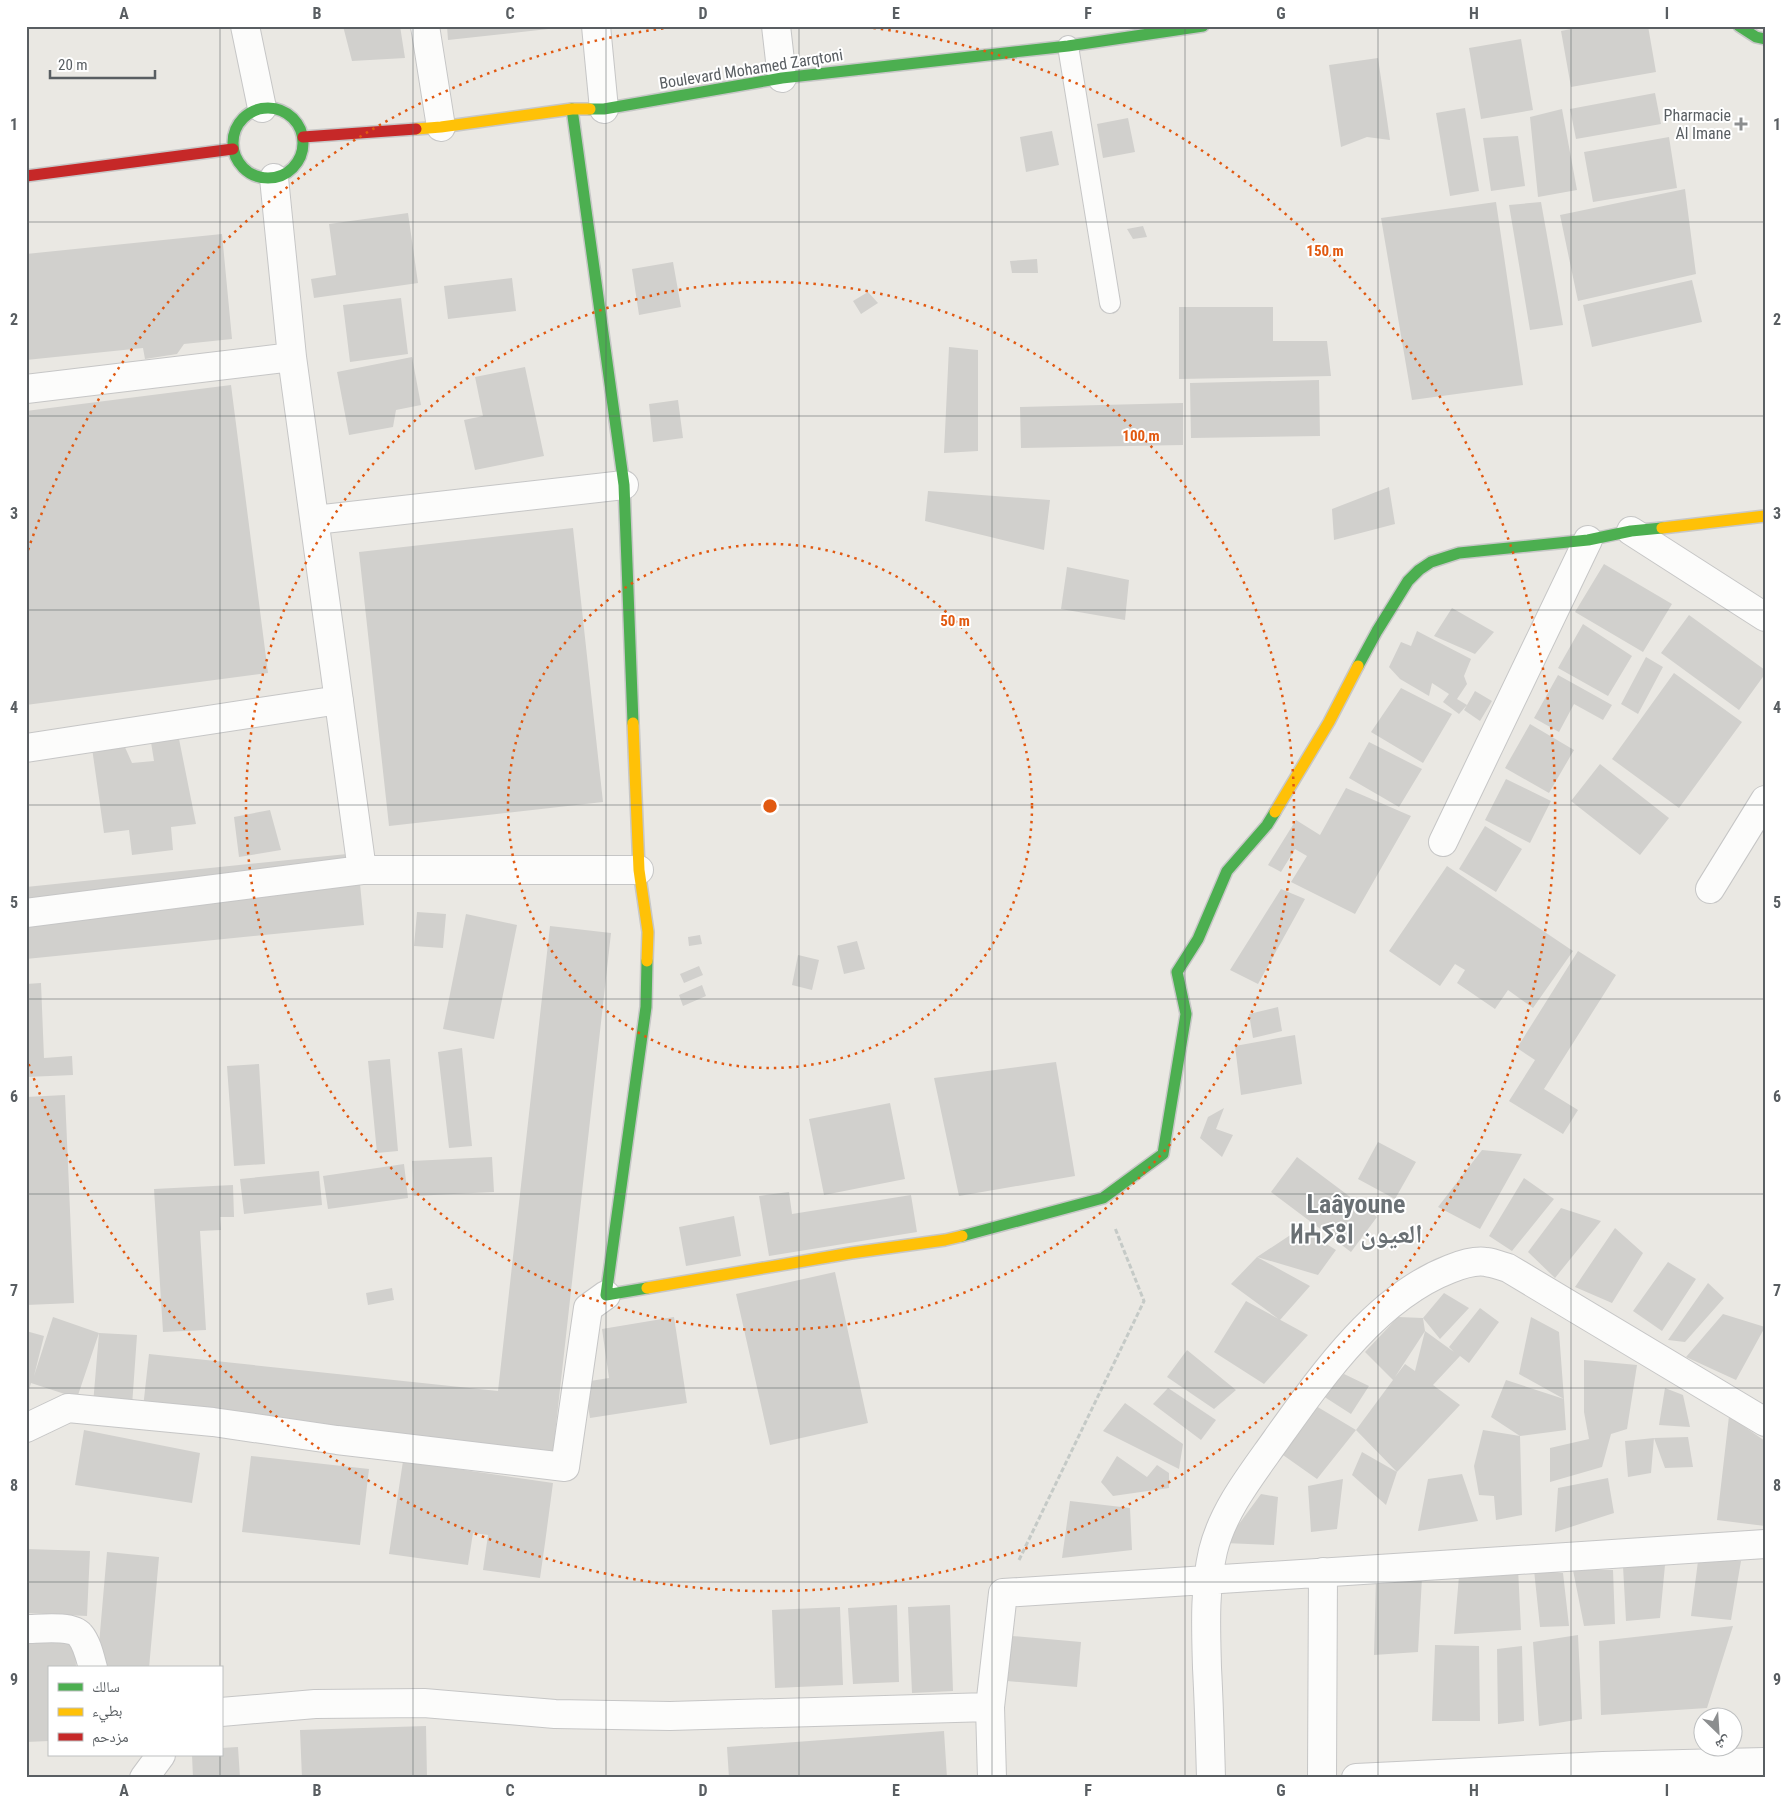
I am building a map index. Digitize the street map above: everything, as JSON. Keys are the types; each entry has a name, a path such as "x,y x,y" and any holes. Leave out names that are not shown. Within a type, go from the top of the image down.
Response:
{"street":[{"path":"246,26 262,108"},
{"path":"425,26 442,127"},
{"path":"596,26 604,109"},
{"path":"776,26 782,78"},
{"name":"Boulevard Mohamed Zarqtoni","path":"303,137 442,127 572,109 604,109 782,78 1068,46 1204,26"},
{"path":"1739,26 1761,42"},
{"path":"262,108 276,109 289,114 298,125 303,137 303,151 297,164 287,174 274,178 260,178 247,172 238,162 233,149 233,135 239,123 249,113 262,108"},
{"path":"572,109 624,485 639,870 648,932 646,1007 606,1295"},
{"path":"26,176 233,149"},
{"path":"274,178 292,357 362,870"},
{"path":"26,389 292,357"},
{"path":"315,520 624,485"},
{"path":"26,1428 68,1408 213,1422 337,1440 565,1467 588,1308 606,1295 851,1253 945,1240 1103,1198 1163,1154 1186,1014 1177,972 1198,939 1227,871 1267,825 1328,722 1377,631 1408,581 1431,562 1458,553 1588,540 1631,531 1765,516"},
{"path":"1631,531 1765,617"},
{"path":"1443,842 1588,540"},
{"path":"26,748 339,700"},
{"path":"1710,889 1765,800"},
{"path":"26,913 362,870 639,870"},
{"path":"1211,1778 1206,1620 1207,1581 1213,1550 1221,1526 1254,1471 1317,1382 1362,1331 1406,1292 1443,1272 1469,1263 1485,1261 1508,1268 1765,1422"},
{"path":"992,1778 990,1707 1003,1593 1765,1544"},
{"path":"1322,1778 1323,1572"},
{"path":"26,1629 73,1629 80,1634 92,1666"},
{"path":"222,1712 315,1704 424,1704 555,1714 670,1716 990,1707"},
{"path":"1356,1778 1603,1766 1765,1762"}],"lane":[{"path":"1068,46 1110,303"}],"path":[{"path":"1003,1593 1144,1301 1103,1198"}],"building":[{"path":"343,26 400,26 405,58 352,61"},
{"path":"447,26 557,26 557,28 448,40"},
{"path":"1586,26 1648,26 1656,72 1571,87 1561,31"},
{"path":"1521,39 1533,110 1481,119 1469,48"},
{"path":"1378,58 1390,140 1367,137 1341,147 1329,65"},
{"path":"1655,93 1661,124 1576,139 1570,109"},
{"path":"1465,108 1479,191 1450,196 1436,113"},
{"path":"1562,109 1577,190 1538,197 1530,117"},
{"path":"1128,118 1135,152 1103,158 1097,124"},
{"path":"1052,131 1059,165 1026,172 1020,137"},
{"path":"1518,136 1525,186 1491,191 1483,138"},
{"path":"1669,137 1677,188 1593,202 1584,152"},
{"path":"1685,189 1696,274 1578,301 1560,215"},
{"path":"1496,202 1523,385 1412,400 1381,218"},
{"path":"1541,202 1563,325 1530,330 1509,205"},
{"path":"408,213 418,283 314,298 311,279 336,275 329,224"},
{"path":"1143,226 1147,237 1133,239 1127,229"},
{"path":"222,234 232,339 184,344 177,354 145,359 143,348 26,360 26,254"},
{"path":"1037,259 1038,273 1012,273 1010,261"},
{"path":"673,262 681,307 639,315 632,269"},
{"path":"512,278 516,311 448,319 444,286"},
{"path":"1692,280 1702,322 1592,347 1583,305"},
{"path":"868,292 878,303 861,314 853,301"},
{"path":"401,298 408,354 350,362 343,305"},
{"path":"1179,307 1273,307 1273,341 1327,341 1331,376 1179,379"},
{"path":"949,347 978,350 978,451 944,453"},
{"path":"412,357 421,405 396,410 393,427 349,435 337,372"},
{"path":"525,367 544,456 475,470 464,420 483,416 475,377"},
{"path":"1319,380 1320,436 1191,438 1190,383"},
{"path":"231,385 268,673 26,705 26,411"},
{"path":"678,400 683,438 653,442 649,404"},
{"path":"1183,403 1183,445 1021,448 1020,407"},
{"path":"1389,487 1395,524 1334,540 1332,509"},
{"path":"928,491 1050,500 1044,550 925,521"},
{"path":"573,528 603,802 389,826 359,552"},
{"path":"1604,564 1672,604 1643,652 1575,612"},
{"path":"1067,567 1129,580 1125,620 1061,609"},
{"path":"1452,608 1494,632 1475,654 1434,636"},
{"path":"1689,615 1765,670 1765,674 1739,710 1661,653"},
{"path":"1583,624 1632,656 1608,696 1558,668"},
{"path":"1417,631 1471,659 1464,676 1467,684 1457,699 1467,705 1459,714 1443,702 1449,694 1432,683 1429,696 1400,679 1389,667 1401,642 1411,646"},
{"path":"1646,657 1663,667 1638,714 1621,704"},
{"path":"1674,673 1742,722 1679,808 1612,759"},
{"path":"1558,675 1612,705 1603,720 1574,704 1559,732 1534,718"},
{"path":"1401,688 1452,714 1423,763 1371,732"},
{"path":"1475,691 1492,701 1480,721 1464,710"},
{"path":"1530,724 1574,750 1549,793 1505,768"},
{"path":"178,734 196,824 171,827 173,850 132,855 129,830 104,833 92,748 124,745 132,763 154,761 150,736"},
{"path":"1369,742 1422,769 1399,807 1349,778"},
{"path":"1600,764 1669,818 1640,855 1571,801"},
{"path":"1506,779 1551,801 1530,843 1485,820"},
{"path":"1346,788 1411,816 1355,914 1291,882 1307,856 1295,849 1281,872 1268,865 1296,820 1320,835"},
{"path":"270,810 281,850 239,857 234,817"},
{"path":"1485,826 1522,849 1496,892 1459,869"},
{"path":"357,853 364,925 26,959 26,887"},
{"path":"1447,866 1573,951 1533,1008 1508,990 1495,1009 1457,983 1465,970 1455,964 1440,986 1389,951"},
{"path":"1281,889 1305,899 1258,984 1230,970"},
{"path":"417,912 446,914 443,948 414,946"},
{"path":"466,914 517,925 494,1039 443,1029"},
{"path":"550,926 611,933 553,1452 143,1408 149,1354 498,1391"},
{"path":"700,935 702,944 689,946 688,937"},
{"path":"857,941 865,969 844,974 837,946"},
{"path":"1578,951 1616,975 1544,1089 1578,1110 1563,1134 1509,1101 1535,1060 1517,1048"},
{"path":"798,955 819,960 812,990 792,985"},
{"path":"699,966 703,975 684,983 680,974"},
{"path":"41,983 44,1058 72,1056 73,1075 26,1077 26,984"},
{"path":"702,985 706,996 683,1006 679,995"},
{"path":"1278,1007 1282,1031 1253,1038 1249,1014"},
{"path":"1295,1035 1302,1084 1241,1095 1235,1046"},
{"path":"462,1048 472,1146 449,1148 438,1052"},
{"path":"390,1059 398,1151 377,1153 368,1061"},
{"path":"1056,1062 1075,1176 959,1196 934,1078"},
{"path":"259,1064 265,1164 234,1166 227,1066"},
{"path":"65,1095 74,1303 26,1305 26,1097"},
{"path":"890,1103 905,1179 824,1195 809,1119"},
{"path":"1224,1108 1216,1129 1233,1135 1222,1157 1200,1138 1208,1117"},
{"path":"1378,1142 1416,1162 1395,1199 1358,1179"},
{"path":"1482,1150 1522,1154 1480,1229 1438,1207"},
{"path":"492,1157 494,1192 414,1196 412,1161"},
{"path":"1297,1157 1377,1217 1351,1252 1271,1192"},
{"path":"404,1164 408,1198 328,1209 323,1176"},
{"path":"319,1171 322,1205 244,1214 240,1179"},
{"path":"1524,1178 1554,1199 1512,1251 1489,1236"},
{"path":"233,1185 234,1217 220,1217 221,1230 200,1231 206,1330 163,1332 154,1189"},
{"path":"789,1192 792,1214 911,1195 917,1232 769,1256 759,1196"},
{"path":"1561,1208 1601,1221 1555,1278 1528,1252"},
{"path":"734,1216 741,1256 686,1266 679,1227"},
{"path":"1301,1228 1336,1250 1318,1275 1257,1257"},
{"path":"1615,1228 1643,1253 1612,1303 1575,1287"},
{"path":"1257,1257 1310,1286 1280,1320 1231,1284"},
{"path":"1668,1262 1696,1279 1662,1331 1633,1311"},
{"path":"835,1272 868,1423 770,1445 736,1294"},
{"path":"1708,1283 1724,1298 1685,1342 1668,1340"},
{"path":"392,1288 394,1300 368,1305 366,1293"},
{"path":"1444,1293 1469,1308 1440,1339 1423,1318"},
{"path":"1246,1301 1308,1335 1264,1384 1214,1352"},
{"path":"1480,1308 1499,1322 1469,1363 1460,1356 1433,1385 1460,1405 1397,1472 1356,1430 1393,1380 1365,1352 1398,1317 1423,1318 1425,1331 1454,1352 1449,1347","holes":["1425,1331 1415,1371 1405,1364 1395,1377"]},
{"path":"1723,1314 1765,1327 1736,1380 1686,1357"},
{"path":"53,1317 99,1333 77,1398 31,1383 28,1393 26,1392 26,1331 44,1336 34,1376"},
{"path":"674,1317 687,1403 590,1418 584,1382 609,1378 602,1329"},
{"path":"1531,1317 1559,1332 1564,1399 1519,1374"},
{"path":"99,1333 137,1335 132,1406 93,1404"},
{"path":"1187,1350 1236,1390 1214,1409 1167,1377"},
{"path":"1584,1360 1637,1365 1627,1429 1611,1434 1602,1467 1550,1482 1550,1448 1589,1439 1584,1412"},
{"path":"1344,1374 1369,1386 1351,1414 1323,1396"},
{"path":"1506,1380 1564,1399 1566,1430 1520,1436 1491,1417"},
{"path":"1168,1388 1216,1420 1201,1440 1153,1404"},
{"path":"1665,1388 1683,1395 1690,1427 1659,1425"},
{"path":"1125,1403 1183,1444 1179,1469 1103,1431"},
{"path":"1316,1406 1356,1430 1317,1479 1283,1455"},
{"path":"1729,1416 1765,1441 1765,1526 1717,1520"},
{"path":"84,1430 200,1453 192,1503 75,1485"},
{"path":"1483,1430 1520,1436 1522,1515 1496,1520 1494,1496 1479,1495 1474,1466"},
{"path":"1688,1437 1693,1467 1665,1468 1654,1438"},
{"path":"1654,1438 1651,1473 1628,1477 1625,1441"},
{"path":"1362,1452 1397,1472 1386,1505 1352,1475"},
{"path":"251,1456 369,1469 360,1545 242,1532"},
{"path":"1117,1456 1147,1477 1157,1465 1169,1473 1169,1488 1113,1496 1101,1482"},
{"path":"403,1461 553,1483 540,1578 483,1570 488,1535 473,1533 468,1565 389,1554"},
{"path":"1462,1474 1478,1521 1418,1531 1428,1479"},
{"path":"1608,1478 1614,1513 1555,1532 1558,1488"},
{"path":"1343,1479 1337,1529 1311,1532 1308,1486"},
{"path":"1261,1494 1278,1497 1274,1545 1225,1543"},
{"path":"1070,1501 1130,1508 1132,1550 1062,1558"},
{"path":"26,1549 90,1551 87,1616 26,1613"},
{"path":"107,1552 159,1557 149,1666 97,1666"},
{"path":"1698,1561 1741,1561 1731,1620 1691,1616"},
{"path":"1665,1565 1660,1618 1626,1621 1623,1566"},
{"path":"1518,1568 1521,1630 1454,1634 1459,1576"},
{"path":"1534,1570 1563,1573 1569,1626 1540,1627"},
{"path":"1573,1570 1613,1570 1615,1624 1584,1626"},
{"path":"1422,1577 1418,1652 1374,1655 1376,1578"},
{"path":"897,1605 899,1682 853,1684 848,1608"},
{"path":"950,1605 953,1691 912,1693 908,1607"},
{"path":"840,1607 843,1685 775,1688 772,1610"},
{"path":"1733,1626 1708,1706 1694,1706 1694,1709 1601,1715 1599,1641"},
{"path":"1578,1635 1582,1719 1539,1726 1533,1642"},
{"path":"1012,1636 1081,1642 1077,1687 1007,1681"},
{"path":"75,1638 76,1666 48,1666 48,1741 26,1742 26,1640"},
{"path":"1435,1645 1479,1646 1480,1721 1432,1721"},
{"path":"1522,1646 1524,1721 1498,1724 1497,1649"},
{"path":"426,1726 427,1778 302,1778 300,1730"},
{"path":"944,1731 947,1778 729,1778 727,1747"},
{"path":"238,1747 240,1778 193,1778 192,1756 222,1756 222,1748"}],"traffic: fast":[{"path":"590,109 604,109 782,78 1068,46 1203,26"},
{"path":"1739,26 1756,37 1765,39"},
{"path":"268,108 281,111 293,118 300,130 303,143 300,156 293,168 281,175 268,178 255,175 243,168 236,156 233,143 236,130 243,118 255,111 268,108"},
{"path":"572,109 624,485 633,723"},
{"path":"1358,666 1408,581 1431,562 1459,553 1588,540 1631,531 1662,528"},
{"path":"962,1236 1103,1198 1163,1154 1186,1014 1177,972 1198,939 1227,871 1267,825 1275,812"},
{"path":"647,961 646,1007 606,1295 647,1288"}],"traffic: slow":[{"path":"416,129 572,109 590,109"},
{"path":"1662,528 1765,516"},
{"path":"1275,812 1329,722 1358,666"},
{"path":"633,723 639,870 648,932 647,961"},
{"path":"647,1288 962,1236"}],"traffic: jam":[{"path":"303,137 416,129"},
{"path":"26,176 233,149"}],"place":[{"name":"Pharmacie Al Imane","path":"1741,124"}],"district":[{"name":"Laâyoune ⵍⵄⵢⵓⵏ العيون","path":"1356,1219"}]}
